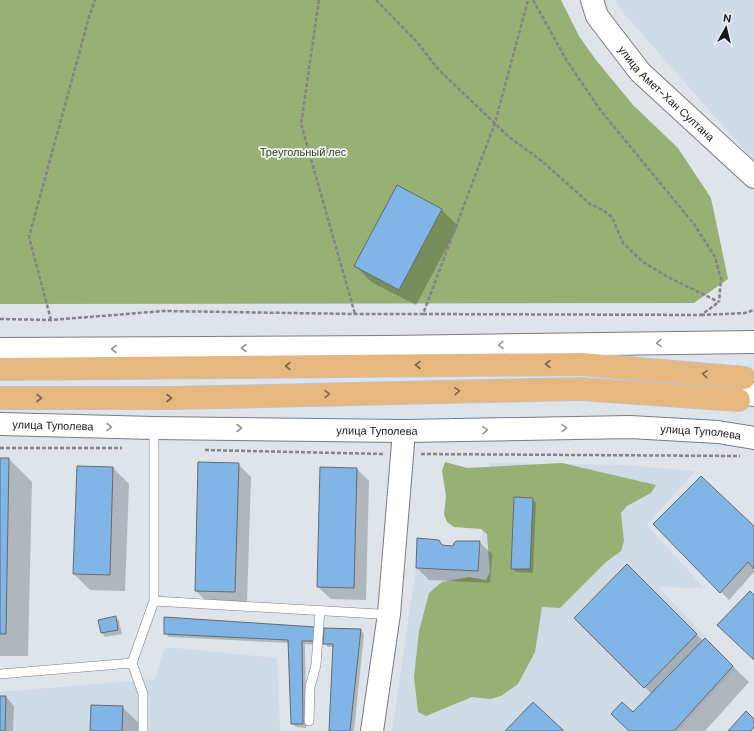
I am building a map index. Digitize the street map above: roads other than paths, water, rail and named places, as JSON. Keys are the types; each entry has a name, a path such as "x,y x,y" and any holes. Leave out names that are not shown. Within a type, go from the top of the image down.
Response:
{"main road":[{"name":"улица Амет-Хан Султана","path":"592,0 598,16 640,72 750,170"},
{"path":"0,350 754,342"},
{"path":"0,368 581,378 748,389"},
{"path":"0,398 173,398 581,378"},
{"name":"улица Туполева","path":"0,424 154,428 404,431 630,427 718,432 751,447"},
{"path":"372,731 389,614 404,431"}],"lane":[{"path":"143,731 143,694 132,663 154,601 154,428"},
{"path":"154,601 389,614"},
{"path":"309,721 310,687 316,665 320,610"},
{"path":"0,674 132,663"}],"park label":[{"name":"Треугольный лес","path":"303,152"}]}
